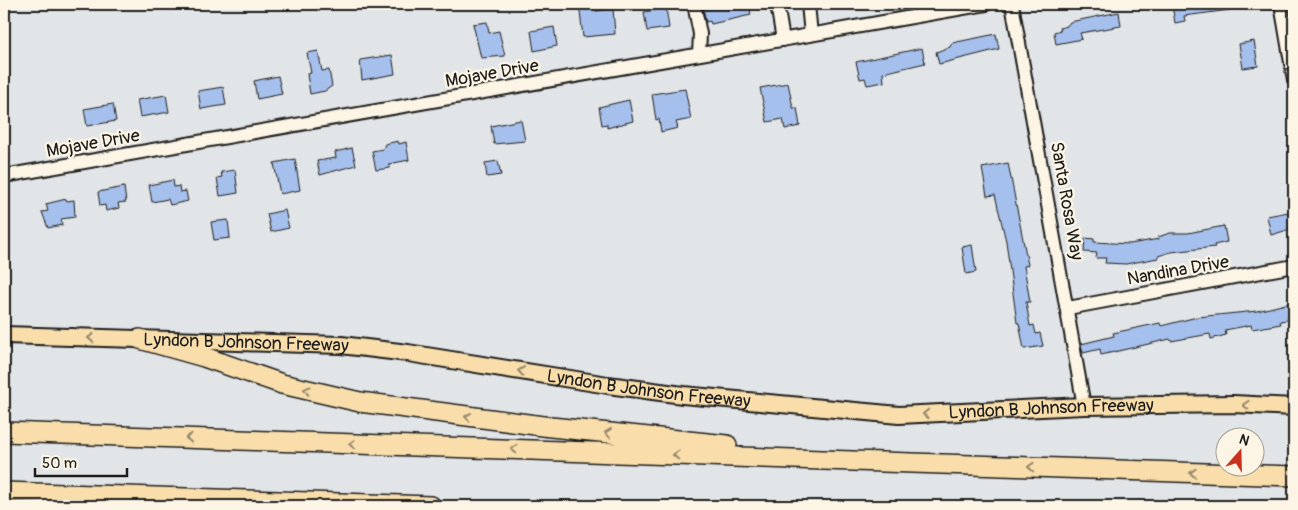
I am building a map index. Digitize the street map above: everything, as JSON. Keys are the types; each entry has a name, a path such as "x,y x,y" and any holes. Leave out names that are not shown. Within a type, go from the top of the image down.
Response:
{"highway":[{"path":"140,339 322,394 403,409 653,438 953,464"},
{"path":"4,432 1294,476"},
{"path":"4,492 431,506"}],"main road":[{"name":"Lyndon B Johnson Freeway","path":"4,335 341,345 408,353 674,394 898,415 1084,406 1234,404 1294,407"}],"street":[{"path":"694,4 700,34 700,54"},
{"path":"777,4 783,40"},
{"path":"808,4 811,35"},
{"name":"Mojave Drive","path":"4,176 986,4"},
{"name":"Santa Rosa Way","path":"1012,4 1068,308 1084,406"},
{"path":"1280,4 1294,80"},
{"name":"Nandina Drive","path":"1068,308 1294,266"}],"building":[{"path":"579,4 596,4 596,11 613,9 615,34 583,37"},
{"path":"702,4 749,4 751,15 711,24 710,21 706,22"},
{"path":"1230,4 1230,10 1184,16 1185,21 1175,23 1172,5"},
{"path":"666,8 669,28 647,31 644,12"},
{"path":"1119,12 1121,26 1080,33 1082,39 1056,44 1054,32 1061,30 1060,28 1067,26 1070,22"},
{"path":"487,22 489,33 499,31 505,56 481,58 473,24"},
{"path":"554,27 557,46 534,51 531,31"},
{"path":"996,34 999,49 939,64 936,52 950,47 952,43"},
{"path":"1254,41 1258,66 1243,68 1239,44"},
{"path":"922,48 925,63 883,73 884,82 867,85 865,78 860,79 856,62"},
{"path":"318,51 322,71 329,70 332,86 325,91 310,94 307,74 311,73 307,53"},
{"path":"392,55 395,74 362,80 360,60"},
{"path":"278,76 282,94 257,99 254,81"},
{"path":"788,83 793,108 797,108 800,126 785,129 783,119 767,122 760,88"},
{"path":"223,87 226,105 201,109 198,91"},
{"path":"685,89 691,119 676,122 678,128 661,132 659,119 656,120 652,94"},
{"path":"166,95 169,112 140,117 137,100"},
{"path":"629,100 633,121 607,128 607,124 602,125 599,107"},
{"path":"113,104 116,121 87,126 84,109"},
{"path":"521,120 525,141 494,144 491,126"},
{"path":"398,141 399,144 406,142 409,160 389,164 390,168 376,170 372,151 383,149 385,144"},
{"path":"352,148 356,165 320,175 317,161 336,158 335,152"},
{"path":"295,159 300,190 280,194 274,163"},
{"path":"498,161 501,175 487,177 485,163"},
{"path":"1008,163 1028,265 1024,266 1030,302 1026,302 1030,326 1034,325 1036,334 1040,333 1043,346 1024,349 1019,323 1017,323 1006,241 995,195 987,196 982,168"},
{"path":"235,170 238,193 220,196 217,178 222,177 221,172"},
{"path":"173,180 174,187 179,186 180,192 186,191 188,201 170,205 168,199 152,202 149,185"},
{"path":"124,187 126,202 118,203 119,208 106,211 105,205 100,206 98,192"},
{"path":"66,199 67,201 74,200 75,217 61,219 62,225 48,228 42,212 48,211 46,204"},
{"path":"285,210 289,228 271,232 267,214"},
{"path":"1294,211 1294,228 1271,235 1267,216"},
{"path":"228,220 230,238 214,240 211,222"},
{"path":"1224,226 1227,242 1214,245 1215,247 1171,252 1158,256 1158,258 1126,264 1105,263 1106,258 1096,258 1097,253 1084,252 1085,238 1094,239 1094,242 1130,244 1159,239 1158,237 1170,233 1188,233"},
{"path":"972,245 976,272 966,274 962,247"},
{"path":"1294,302 1294,319 1280,321 1281,324 1252,329 1251,325 1225,330 1226,335 1211,339 1210,334 1171,341 1170,339 1101,355 1100,349 1083,353 1081,344 1114,336 1113,333 1160,323 1161,326 1197,317 1257,311"}]}
